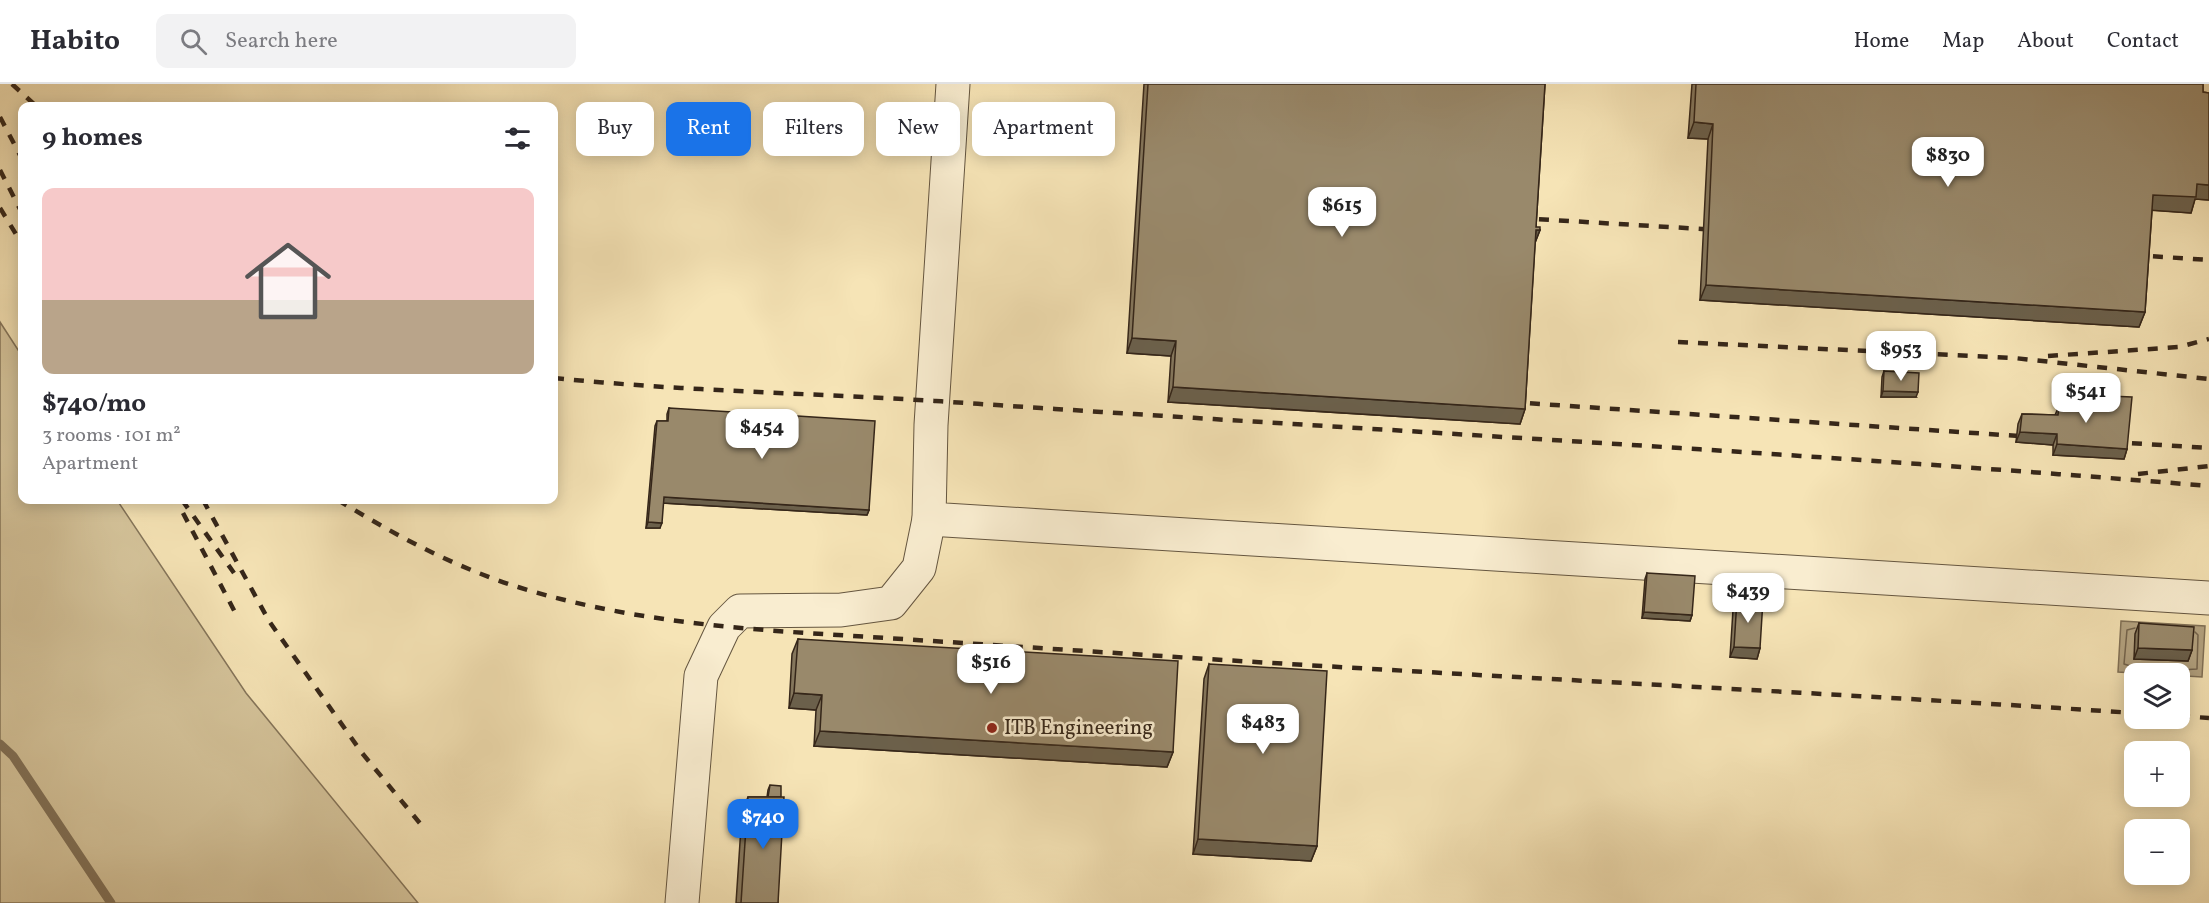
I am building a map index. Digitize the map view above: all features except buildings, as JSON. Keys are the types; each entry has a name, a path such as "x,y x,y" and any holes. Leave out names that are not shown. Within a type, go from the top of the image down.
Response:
{"lane":[{"path":"682,903 701,676 724,627 740,611 841,610 891,603 919,568 928,519 931,425 953,84"},
{"path":"928,519 2209,598"}],"shaded area":[{"path":"0,322 18,350 18,504 120,504 246,693 418,903 0,903"}],"water":[{"path":"2121,621 2205,626 2202,677 2190,676 2190,663 2124,663 2124,672 2118,672"}],"waterway":[{"path":"0,744 13,756 111,903"}],"railway":[{"path":"12,84 32,102"},
{"path":"0,117 18,151"},
{"path":"0,170 18,205"},
{"path":"0,208 18,237"},
{"path":"1519,218 1719,230"},
{"path":"2133,255 2209,260"},
{"path":"2048,356 2179,347 2209,339"},
{"path":"1678,342 2014,358 2209,379"},
{"path":"558,378 649,386 936,401 1732,451 2209,486"},
{"path":"1510,402 2034,437"},
{"path":"2112,442 2209,448"},
{"path":"2138,474 2209,466"},
{"path":"185,504 234,573"},
{"path":"205,504 269,621 362,753 423,827"},
{"path":"345,504 425,549 494,579 561,599 605,609 693,623 737,628 1192,658 2124,712"},
{"path":"183,513 237,616"},
{"path":"2190,717 2209,718"}],"place":[{"name":"ITB Engineering","path":"992,728"}]}
